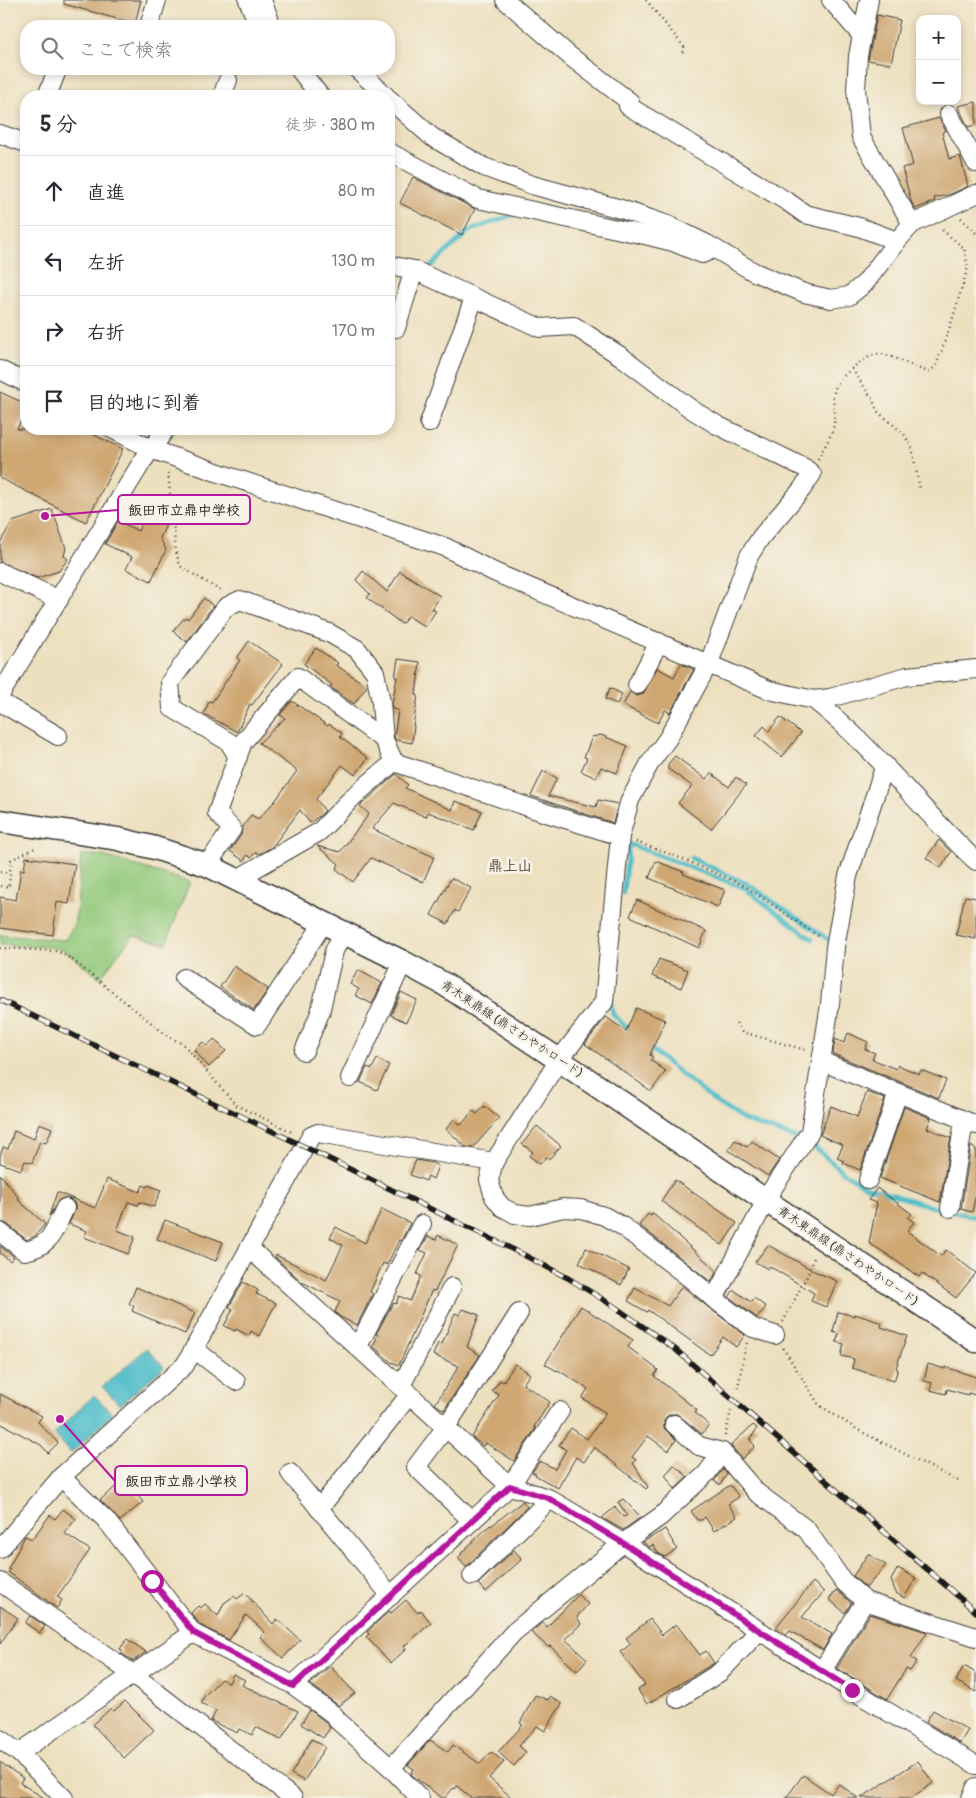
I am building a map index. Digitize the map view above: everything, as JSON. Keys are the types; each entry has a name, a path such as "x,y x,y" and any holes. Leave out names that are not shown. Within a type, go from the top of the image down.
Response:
{"main road":[{"name":"青木東鼎線 (鼎さわやかロード)","path":"0,822 118,839 155,848 207,865 403,962 444,984 559,1060 764,1204 823,1238 976,1341"}],"street":[{"path":"151,20 157,0"},
{"path":"248,0 256,20"},
{"path":"262,0 270,20"},
{"path":"505,0 571,57 630,102 628,106 788,202 804,214 859,228 897,241"},
{"path":"831,0 861,35"},
{"path":"868,0 861,35 856,89 861,137 916,222"},
{"path":"49,90 55,75"},
{"path":"304,75 315,90"},
{"path":"363,75 380,90"},
{"path":"395,104 432,137 484,167 532,185 621,209 668,225 716,248 754,272 804,293 831,299 849,296 865,283 897,241 916,222 976,194"},
{"path":"949,114 976,163"},
{"path":"0,134 20,141"},
{"path":"395,155 478,199 649,236 673,242 702,254 716,248"},
{"path":"395,266 414,270 540,328 574,326 622,356 691,409 717,425 806,468 812,474 802,489 760,537 749,556 709,663 668,738 650,763 630,800 620,836 604,1002 559,1060 494,1162 489,1180 494,1197 502,1207 515,1214 530,1216 563,1208 581,1209 604,1216 635,1236 753,1328 775,1335"},
{"path":"395,328 414,270"},
{"path":"429,423 474,298"},
{"path":"0,370 20,380"},
{"path":"124,435 151,449 222,474 445,547 494,572 769,690 814,700 830,698 907,676 976,669"},
{"path":"0,695 151,449 162,435"},
{"path":"0,572 59,600"},
{"path":"238,757 229,742 172,708 170,682 226,608 240,600 329,633 357,649 375,672 381,702 384,740 394,762 620,836"},
{"path":"637,685 659,642"},
{"path":"207,865 232,829 217,813 243,742 298,677 384,740"},
{"path":"814,700 836,718 885,765 976,861"},
{"path":"0,702 58,736"},
{"path":"237,879 319,832 354,796 394,762"},
{"path":"714,1299 764,1204 810,1132 830,1004 835,947 848,876 885,765"},
{"path":"184,978 258,1025 333,927"},
{"path":"304,1051 320,1013 334,951 333,927"},
{"path":"350,1078 403,962"},
{"path":"821,1057 898,1093 970,1123 950,1208"},
{"path":"868,1180 898,1093"},
{"path":"0,1549 61,1476 185,1365 311,1136 318,1133 494,1162"},
{"path":"0,1232 24,1251 36,1249 46,1243 54,1232 65,1208"},
{"path":"358,1346 422,1224"},
{"path":"250,1248 510,1486 550,1499 623,1543 822,1671 976,1765"},
{"path":"319,1509 405,1390 452,1287"},
{"path":"472,1520 416,1467 446,1427 519,1313"},
{"path":"194,1349 236,1381"},
{"path":"293,1686 510,1486 560,1411"},
{"path":"674,1424 699,1446 722,1452 756,1492 806,1529 842,1580 865,1601 976,1637"},
{"path":"391,1768 514,1632 623,1543 662,1516 707,1473 722,1452"},
{"path":"290,1473 390,1596"},
{"path":"61,1476 106,1520 194,1633 293,1686 334,1715 336,1720 391,1768 420,1798"},
{"path":"472,1576 550,1499"},
{"path":"0,1582 134,1675 293,1798"},
{"path":"822,1671 865,1601"},
{"path":"678,1699 720,1672 759,1631"},
{"path":"19,1753 194,1633"},
{"path":"0,1739 19,1753 64,1798"},
{"path":"971,1798 976,1787"}],"path":[{"path":"646,0 684,47 681,56"},
{"path":"812,474 834,425 834,390 839,380 868,357 880,353 929,372 936,366 968,267 964,248 936,225 916,222"},
{"path":"852,369 873,400 877,411 904,434 912,448 920,490"},
{"path":"151,449 160,458 169,474 176,552 180,566 217,589 240,600"},
{"path":"620,836 673,855 745,886 835,947"},
{"path":"1,886 9,887 11,860 40,846"},
{"path":"0,872 10,873"},
{"path":"0,948 57,951 80,963 169,1037 183,1044 236,1105 309,1140"},
{"path":"736,1023 742,1032 821,1057"},
{"path":"823,1238 816,1250 809,1272 775,1335 819,1404 858,1430 958,1481"},
{"path":"738,1388 744,1349 753,1328"},
{"path":"722,1452 731,1411"}],"green space":[{"path":"81,854 104,856 190,882 166,944 133,935 100,978 64,950 49,947 0,945 0,935 65,940 74,925"}],"water":[{"path":"147,1348 164,1367 120,1405 102,1387"},
{"path":"94,1395 113,1414 71,1453 54,1434"}],"building":[{"path":"64,0 141,0 136,20 121,20 64,4"},
{"path":"877,15 900,20 891,64 868,60"},
{"path":"976,102 976,125 968,127 958,106"},
{"path":"939,118 946,131 942,132 949,159 960,156 968,186 951,194 934,198 935,201 915,209 902,168 913,165 903,128"},
{"path":"413,177 475,209 462,235 400,203"},
{"path":"0,392 20,401 20,422 17,429 20,429 20,435 94,435 123,449 86,522 0,478"},
{"path":"52,509 66,548 64,556 68,559 59,571 37,578 0,562 0,543 12,522"},
{"path":"146,515 166,525 160,538 166,550 151,581 126,569 132,557 105,544 118,521 138,531"},
{"path":"363,571 387,592 400,571 440,596 432,609 436,611 425,627 408,616 402,624 367,598 370,594 356,580"},
{"path":"204,598 213,606 187,642 173,631 185,617 188,619"},
{"path":"249,641 283,664 252,705 250,704 237,732 204,714 209,701 212,702 240,660 237,658"},
{"path":"316,648 338,663 336,665 367,686 354,704 330,687 332,685 304,664"},
{"path":"398,659 420,662 412,743 396,740 394,737 398,710 392,709 392,704"},
{"path":"681,664 694,669 670,713 665,710 658,723 623,705 630,692 637,696 643,694 657,668 674,677"},
{"path":"610,688 622,694 617,704 605,699"},
{"path":"292,701 328,726 329,724 342,733 340,737 368,758 355,775 342,765 316,799 325,811 323,813 310,823 300,810 272,847 259,854 256,852 251,858 247,855 244,861 230,851 241,835 242,828 251,815 258,819 275,801 297,771 259,743 285,718 280,715"},
{"path":"780,717 801,733 782,757 756,736 764,726 769,731"},
{"path":"601,735 628,746 617,773 601,767 596,778 581,771 587,758 584,757 592,737"},
{"path":"675,756 706,779 711,773 729,787 736,777 746,785 711,829 678,803 692,786 668,769 668,764"},
{"path":"543,771 557,778 548,796 596,807 598,800 618,804 613,823 531,796"},
{"path":"396,774 408,785 405,788 452,810 455,801 482,811 474,830 428,812 426,817 394,803 372,829 434,857 423,882 371,858 353,882 336,869 339,864 317,846 340,852 369,814 360,806"},
{"path":"939,840 951,852 941,868 926,858"},
{"path":"26,857 75,864 69,904 57,902 53,935 0,928 0,897 16,900 21,869 24,870"},
{"path":"656,861 684,872 683,874 725,890 718,907 649,878"},
{"path":"451,878 471,888 458,912 455,910 448,924 431,915"},
{"path":"965,896 976,898 976,939 956,935"},
{"path":"637,900 706,931 699,948 630,916"},
{"path":"659,959 688,970 681,988 652,976"},
{"path":"234,966 268,989 254,1010 220,987"},
{"path":"358,970 382,983 372,1004 355,995 359,989 350,984"},
{"path":"401,992 417,1000 406,1022 391,1015"},
{"path":"636,1008 665,1020 650,1055 653,1057 650,1060 666,1071 651,1091 585,1044 606,1017 626,1031"},
{"path":"848,1033 868,1042 865,1049 875,1053 872,1059 896,1069 898,1065 919,1074 921,1070 946,1080 939,1098 833,1054 835,1039 844,1043"},
{"path":"214,1039 226,1051 209,1067 194,1050 203,1042 207,1046"},
{"path":"377,1059 389,1065 377,1090 360,1082 367,1067 372,1069"},
{"path":"867,1092 885,1099 860,1170 843,1163 844,1161 837,1158 843,1145 820,1135 831,1106 857,1117"},
{"path":"484,1106 499,1118 473,1148 466,1147 446,1129 454,1119 461,1125 473,1111 477,1114"},
{"path":"904,1107 931,1118 927,1128 951,1138 940,1202 880,1178"},
{"path":"39,1123 52,1128 46,1143 40,1141 32,1163 25,1161 21,1170 0,1163 3,1147 8,1149 14,1131 34,1139"},
{"path":"537,1126 561,1146 549,1159 546,1157 540,1164 529,1156 533,1152 522,1144"},
{"path":"735,1140 747,1147 752,1141 779,1160 768,1176 728,1150"},
{"path":"971,1146 976,1149 976,1194 972,1212 961,1209"},
{"path":"416,1160 433,1163 438,1166 433,1179 428,1176 426,1181 410,1175"},
{"path":"0,1174 19,1198 18,1200 45,1224 35,1236 27,1240 7,1224 0,1222"},
{"path":"107,1179 140,1192 143,1185 161,1190 154,1207 140,1202 138,1205 128,1202 117,1230 135,1237 128,1254 84,1237 87,1231 69,1224 76,1208 74,1202 70,1199 64,1198 59,1200 49,1216 57,1192 95,1208"},
{"path":"675,1180 737,1223 722,1245 661,1201"},
{"path":"877,1188 912,1214 908,1218 914,1222 907,1231 941,1256 946,1250 976,1273 956,1298 922,1273 919,1277 869,1243 877,1203 868,1200"},
{"path":"382,1209 410,1223 387,1265 383,1263 370,1292 373,1294 357,1325 340,1317 335,1312 340,1301 302,1282 275,1257 276,1255 326,1280 343,1245 330,1238 336,1227 365,1243"},
{"path":"652,1213 717,1271 711,1282 639,1225 648,1214 651,1216"},
{"path":"165,1220 223,1242 216,1261 157,1239"},
{"path":"438,1235 458,1245 435,1291 432,1290 399,1365 391,1362 373,1346 378,1335 376,1334 393,1303 396,1304 399,1296 410,1301 421,1276 417,1274 427,1253 420,1250 428,1236 436,1240"},
{"path":"768,1245 814,1271 837,1281 826,1307 811,1301 814,1293 769,1266 768,1269 755,1262"},
{"path":"0,1246 14,1257 10,1261 0,1253"},
{"path":"586,1248 629,1269 621,1285 579,1263"},
{"path":"243,1282 258,1290 256,1294 276,1303 259,1336 251,1331 249,1336 236,1329 235,1331 224,1326 233,1309 229,1307"},
{"path":"682,1286 745,1335 736,1347 723,1337 710,1355 648,1310 647,1312 628,1301 635,1288 668,1306"},
{"path":"136,1287 195,1313 185,1334 132,1311 134,1306 129,1304"},
{"path":"734,1290 751,1302 754,1298 766,1307 757,1318 729,1297"},
{"path":"581,1306 633,1340 628,1347 658,1370 654,1376 697,1410 695,1413 709,1425 702,1434 677,1414 671,1414 666,1417 664,1428 676,1440 668,1451 648,1436 632,1457 636,1460 633,1463 648,1487 646,1489 594,1447 584,1462 576,1457 558,1488 532,1472 540,1461 555,1469 566,1450 559,1445 571,1428 587,1439 606,1413 582,1398 588,1389 545,1364"},
{"path":"463,1309 479,1315 467,1347 480,1355 444,1410 435,1404 459,1366 433,1355 438,1343 442,1344 455,1313 460,1315"},
{"path":"838,1312 855,1316 855,1314 882,1323 881,1327 907,1336 896,1368 898,1369 894,1381 852,1368 854,1359 841,1356 844,1344 836,1342 839,1334 833,1332"},
{"path":"515,1364 530,1374 523,1384 550,1402 534,1427 536,1428 514,1461 486,1443 483,1446 472,1437 499,1395 492,1391 500,1380 503,1382"},
{"path":"928,1364 945,1369 945,1367 976,1377 976,1395 968,1393 968,1395 947,1389 946,1394 930,1390 932,1383 924,1381"},
{"path":"0,1394 42,1416 38,1422 58,1443 48,1453 41,1445 0,1423"},
{"path":"753,1425 757,1428 750,1440 755,1446 742,1459 731,1446"},
{"path":"674,1465 688,1477 675,1489 665,1475"},
{"path":"723,1469 727,1474 720,1485 714,1481"},
{"path":"124,1480 143,1502 120,1521 100,1500"},
{"path":"730,1485 739,1497 728,1504 737,1517 714,1531 705,1517 702,1520 697,1520 691,1511"},
{"path":"623,1499 641,1517 623,1530 602,1518 615,1507 624,1517 627,1515 618,1502"},
{"path":"523,1501 527,1507 466,1567 458,1558 461,1553 490,1525"},
{"path":"63,1509 76,1519 64,1533 90,1550 57,1597 62,1600 57,1608 8,1572 10,1570 8,1569 25,1536 32,1539 50,1515 55,1519"},
{"path":"665,1529 677,1549 665,1557 658,1553 653,1545 649,1547 643,1542"},
{"path":"514,1550 522,1559 486,1592 478,1584"},
{"path":"868,1554 886,1565 866,1588 853,1576"},
{"path":"898,1568 916,1578 904,1598 896,1593 891,1580"},
{"path":"813,1582 824,1592 802,1617 832,1634 823,1650 790,1631 786,1635 776,1627"},
{"path":"837,1590 851,1603 845,1613 829,1599"},
{"path":"245,1593 273,1624 277,1619 300,1640 283,1658 260,1637 265,1632 246,1615 229,1640 200,1625 191,1613 198,1606 201,1608 205,1604 218,1616 224,1603 234,1596 237,1599"},
{"path":"578,1595 588,1604 577,1617 581,1624 565,1639 587,1659 577,1671 550,1646 548,1647 531,1632 543,1622 547,1627"},
{"path":"406,1600 418,1613 421,1610 431,1623 404,1646 406,1649 391,1663 366,1637 369,1634 367,1632 389,1611 391,1613"},
{"path":"0,1606 18,1618 0,1644"},
{"path":"870,1614 927,1632 911,1658 917,1661 910,1671 906,1669 887,1699 837,1668"},
{"path":"30,1616 45,1626 40,1633 25,1623"},
{"path":"650,1619 662,1635 676,1624 700,1655 706,1651 714,1663 647,1704 638,1690 645,1685 620,1652 631,1644 626,1638"},
{"path":"127,1639 146,1652 133,1661 121,1653 123,1651 120,1649"},
{"path":"330,1666 355,1693 339,1706 310,1684"},
{"path":"964,1666 976,1673 976,1692 956,1681"},
{"path":"233,1674 245,1680 242,1685 298,1711 281,1740 256,1727 252,1735 239,1729 237,1733 211,1721 216,1711 201,1703 205,1695 221,1679 229,1683"},
{"path":"535,1695 548,1700 550,1696 562,1704 545,1731 537,1726 519,1746 526,1752 514,1766 498,1752 523,1725 520,1723"},
{"path":"125,1701 154,1730 124,1758 93,1725 111,1708 114,1711"},
{"path":"310,1710 326,1722 330,1728 323,1738 301,1724"},
{"path":"933,1710 968,1730 960,1743 926,1722"},
{"path":"312,1739 325,1747 304,1781 291,1774"},
{"path":"430,1740 448,1752 453,1745 480,1764 491,1752 504,1762 489,1778 512,1798 471,1798 457,1786 445,1798 442,1798 413,1776 411,1774 414,1769 408,1765"},
{"path":"918,1761 933,1783 911,1798 861,1798"},
{"path":"0,1762 23,1778 20,1783 44,1798 0,1798"},
{"path":"803,1775 831,1794 839,1784 858,1798 786,1798"}],"waterway":[{"path":"427,270 469,231 515,214"},
{"path":"623,893 629,844 744,888 812,939"},
{"path":"691,858 748,884 829,940"},
{"path":"610,1000 613,1014 631,1032"},
{"path":"648,1047 717,1103 745,1121 799,1139"},
{"path":"810,1143 844,1173 866,1186 945,1211"},
{"path":"953,1212 976,1217"}],"railway":[{"path":"0,1000 522,1254 568,1278 612,1305 675,1349 976,1612"}],"place":[{"name":"飯田市立鼎中学校","path":"45,516"},
{"name":"飯田市立鼎小学校","path":"60,1419"}],"district":[{"name":"鼎上山","path":"510,866"}],"route":[{"path":"152,1581 194,1633 293,1686 510,1486 548,1498 623,1543 852,1690"}]}
